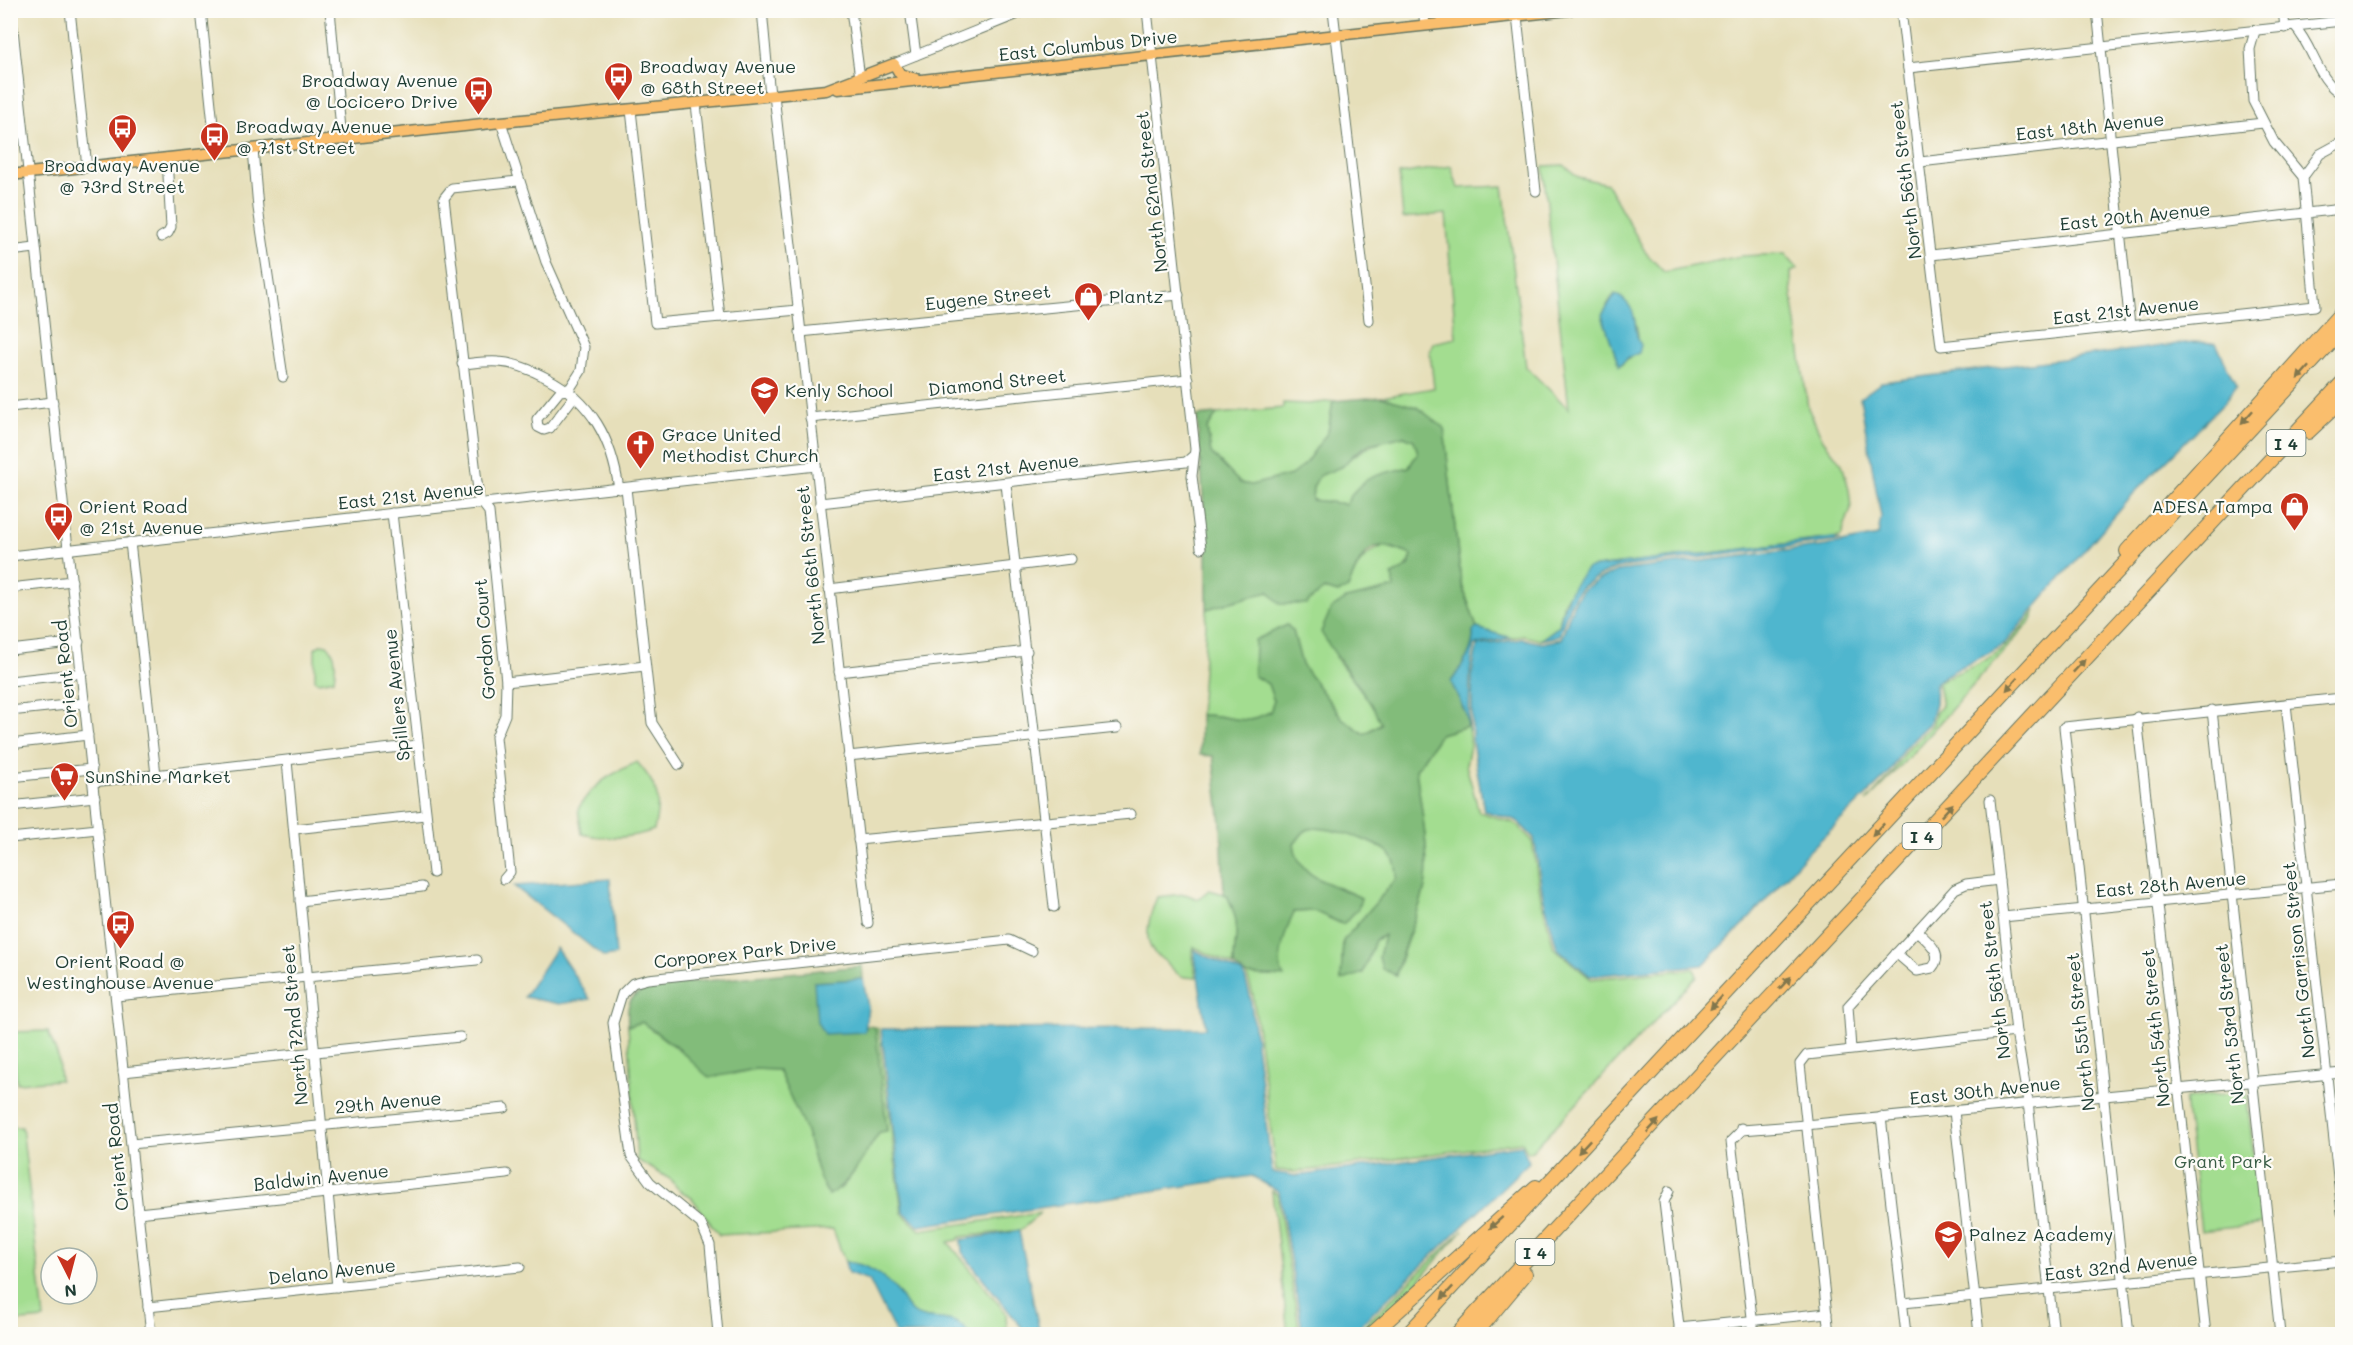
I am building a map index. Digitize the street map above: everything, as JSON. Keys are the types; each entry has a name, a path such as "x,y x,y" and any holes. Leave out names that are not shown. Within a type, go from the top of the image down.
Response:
{"highway":[{"path":"2038,655 2097,584 2343,312"},
{"name":"I 4","path":"1408,1335 2038,655 2095,598 2343,330"},
{"name":"I 4","path":"1457,1335 2343,383"},
{"path":"2230,502 2343,400"},
{"path":"1475,1335 1613,1168"},
{"path":"1372,1335 1533,1189 1558,1174"}],"main road":[{"name":"East Columbus Drive","path":"826,90 1569,10"},
{"path":"10,175 501,122 826,90 894,64 900,74 919,80"},
{"path":"860,78 874,86"}],"street":[{"name":"Orient Road","path":"11,10 151,1335"},
{"path":"70,10 87,167"},
{"path":"201,10 216,153"},
{"path":"330,10 342,140"},
{"name":"North 66th Street","path":"762,10 868,923"},
{"path":"851,10 860,78"},
{"path":"910,10 916,55"},
{"path":"894,64 1028,10"},
{"name":"North 62nd Street","path":"1147,10 1188,379 1195,449 1192,476 1201,548"},
{"path":"1333,10 1369,320"},
{"path":"1423,10 1425,24"},
{"name":"North 56th Street","path":"1901,10 1941,346"},
{"path":"2097,10 2130,326"},
{"path":"2283,10 2290,27 2305,38 2319,68 2336,90 2343,93"},
{"path":"1516,16 1536,191"},
{"path":"1908,68 2343,21"},
{"path":"2254,31 2250,49 2253,101 2274,142 2303,177 2306,213"},
{"path":"696,104 720,317"},
{"path":"631,110 655,323 798,310"},
{"path":"501,122 518,181 546,262 585,347 581,371 569,390"},
{"name":"East 18th Avenue","path":"1920,162 2263,123"},
{"path":"2303,177 2320,154 2343,142"},
{"path":"253,149 258,208 283,376"},
{"path":"160,237 168,233 171,227 167,158"},
{"name":"Gordon Court","path":"504,879 510,872 496,737 505,715 506,682 489,512 481,504 462,364 444,198 448,190 518,181"},
{"name":"East 20th Avenue","path":"1931,255 2343,209"},
{"name":"East 21st Avenue","path":"1941,346 2315,306 2306,213"},
{"path":"10,251 35,248"},
{"name":"Eugene Street","path":"800,332 1179,295"},
{"path":"462,364 500,362 528,368 569,390 594,416 609,443 623,488 652,723 679,765"},
{"name":"Diamond Street","path":"810,418 1188,379"},
{"path":"569,390 573,398 556,421 548,430 537,427 537,418 547,406 560,391 569,390"},
{"path":"10,407 53,402"},
{"name":"East 21st Avenue","path":"820,503 1006,484 1186,462 1193,456"},
{"name":"East 21st Avenue","path":"10,556 816,466"},
{"path":"1006,484 1027,651 1054,907"},
{"name":"Spillers Avenue","path":"393,513 433,873"},
{"path":"130,542 156,775"},
{"path":"829,589 1071,559"},
{"path":"10,588 72,581"},
{"path":"10,650 79,642"},
{"path":"839,672 1027,651"},
{"path":"506,682 645,666"},
{"path":"10,681 82,673"},
{"path":"2138,717 2343,698"},
{"path":"10,711 85,703"},
{"name":"North Garrison Street","path":"2286,704 2343,1214"},
{"name":"North 53rd Street","path":"2212,710 2280,1335"},
{"name":"North 55th Street","path":"2129,1335 2064,727 2138,717"},
{"name":"North 54th Street","path":"2138,717 2206,1335"},
{"path":"848,756 1117,728"},
{"path":"10,744 88,735"},
{"path":"93,782 418,746"},
{"name":"North 72nd Street","path":"287,761 337,1287"},
{"path":"10,777 92,769"},
{"path":"10,806 95,797"},
{"name":"North 56th Street","path":"1990,800 2016,1032 2028,1102 2054,1335"},
{"path":"858,840 1131,814"},
{"path":"294,829 425,815"},
{"path":"10,838 98,829"},
{"path":"1851,1049 1848,1006 1955,889 1966,884 1999,880"},
{"name":"East 28th Avenue","path":"2003,917 2343,884"},
{"path":"300,901 422,887"},
{"path":"1896,953 1917,971 1932,969 1937,960 1936,950 1917,931"},
{"name":"Corporex Park Drive","path":"718,1335 710,1245 701,1224 650,1182 631,1156 613,1023 622,994 633,983 648,979 999,941 1009,940 1032,951"},
{"path":"116,996 477,960"},
{"path":"1829,1335 1800,1064 1807,1055 2016,1032"},
{"path":"123,1072 460,1037"},
{"name":"East 30th Avenue","path":"1753,1321 1731,1140 1742,1129 1954,1111 2178,1087 2343,1074"},
{"name":"29th Avenue","path":"131,1144 505,1108"},
{"path":"1954,1111 1979,1335"},
{"path":"1881,1118 1906,1335"},
{"name":"Baldwin Avenue","path":"138,1213 507,1174"},
{"path":"1670,1191 1664,1202 1680,1331 1827,1313"},
{"name":"East 32nd Avenue","path":"1903,1303 2343,1262"},
{"name":"Delano Avenue","path":"148,1307 520,1267"},
{"path":"1753,1321 1754,1335"}],"green space":[{"path":"1564,165 1578,177 1607,184 1646,253 1664,272 1741,256 1785,254 1798,269 1791,272 1791,288 1808,408 1823,440 1842,464 1849,489 1851,508 1841,537 1588,568 1564,601 1559,626 1540,640 1523,636 1511,638 1477,628 1461,582 1444,428 1381,397 1434,388 1430,352 1433,343 1456,338 1446,214 1403,218 1399,174 1451,166 1458,188 1503,186 1526,367 1569,409 1543,166","holes":["1615,294 1621,298 1635,320 1638,337 1634,352 1621,365 1605,319 1609,302"]},
{"path":"1381,397 1417,407 1444,428 1461,582 1477,628 1473,631 1472,645 1466,658 1451,682 1466,714 1468,726 1440,734 1416,770 1424,831 1426,879 1421,902 1396,975 1382,969 1379,957 1384,935 1375,940 1363,973 1341,981 1343,941 1397,878 1392,857 1382,848 1361,839 1335,831 1314,829 1305,831 1294,844 1302,866 1318,879 1361,898 1358,909 1343,924 1314,911 1294,912 1281,954 1281,971 1284,977 1247,975 1234,966 1235,916 1227,895 1224,894 1221,824 1213,756 1200,755 1200,715 1241,720 1259,717 1270,712 1274,701 1268,684 1254,676 1255,640 1287,625 1293,631 1302,665 1342,718 1364,734 1381,724 1368,700 1321,632 1331,609 1346,599 1394,588 1392,575 1409,566 1412,555 1384,546 1370,550 1360,561 1348,588 1338,593 1324,589 1306,604 1280,604 1268,591 1207,609 1207,549 1197,416 1217,414 1207,429 1211,453 1240,483 1251,485 1291,475 1304,465 1328,432 1333,401","holes":["1404,436 1414,440 1418,453 1409,467 1380,474 1365,481 1346,504 1312,500 1313,487 1319,476 1343,466 1354,454 1370,444"]},
{"path":"1333,401 1328,432 1304,465 1292,475 1251,485 1240,483 1211,453 1207,429 1217,414 1283,408 1283,403 1309,404"},
{"path":"1404,436 1414,440 1418,453 1409,467 1353,492 1346,504 1312,500 1313,487 1319,476 1369,447 1391,438"},
{"path":"1384,546 1413,555 1394,588 1346,599 1336,658 1371,703 1381,723 1364,734 1342,718 1302,665 1293,631 1268,684 1274,701 1270,712 1259,717 1241,720 1200,715 1207,609 1256,595 1289,589 1322,589 1338,593 1348,588 1365,557"},
{"path":"2036,610 2032,620 1886,782 1866,802 1891,775 1905,751 1932,725 1935,713 1942,706 1938,683 1983,662 1996,653"},
{"path":"322,644 327,645 333,652 335,669 334,679 319,682 315,680 315,648"},
{"path":"1468,726 1470,746 1466,765 1479,812 1514,823 1532,840 1541,898 1554,948 1591,979 1694,969 1697,976 1532,1151 1528,1152 1522,1142 1296,1172 1276,1170 1253,995 1247,975 1283,976 1280,953 1294,912 1314,911 1342,924 1361,898 1309,873 1302,866 1294,844 1307,830 1324,829 1361,839 1382,848 1392,857 1397,878 1343,941 1341,980 1363,973 1375,940 1385,935 1379,957 1396,975 1426,879 1424,831 1416,770 1440,734"},
{"path":"637,762 650,779 656,793 657,809 654,830 618,837 582,834 578,809 583,800 603,781"},
{"path":"1209,890 1227,895 1235,916 1234,966 1194,947 1192,950 1196,977 1183,977 1151,948 1148,929 1151,915 1157,897 1185,894 1198,899"},
{"path":"862,966 863,979 814,982 865,1032 866,1026 875,1027 887,1131 880,1132 851,1175 828,1195 819,1177 805,1129 778,1070 755,1069 709,1078 679,1049 642,1022 628,1026 628,1010 631,1000 638,993 652,986"},
{"path":"642,1022 694,1062 733,1074 755,1069 778,1070 805,1129 819,1177 840,1189 880,1132 887,1130 875,1027 878,1028 902,1213 920,1230 1040,1213 1021,1230 960,1237 958,1240 948,1242 1006,1313 1007,1334 969,1334 963,1327 949,1320 927,1318 912,1312 894,1287 882,1276 868,1268 845,1262 833,1229 719,1235 692,1198 679,1190 670,1179 637,1160 628,1026"},
{"path":"48,1031 58,1057 60,1080 17,1083 11,1032"},
{"name":"Grant Park","path":"2246,1091 2262,1224 2201,1231 2185,1099"},
{"path":"11,1127 22,1127 39,1275 39,1306 43,1306 44,1319 11,1322"},
{"path":"1272,1191 1277,1194 1300,1334 1288,1334"},
{"path":"1463,1230 1413,1287 1364,1334 1356,1334"}],"water":[{"path":"1615,294 1630,306 1641,345 1639,353 1629,357 1619,366 1602,315"},
{"path":"2193,342 2216,343 2236,386 2224,403 2133,494 2005,643 1936,682 1935,703 1930,722 1903,749 1889,773 1806,854 1748,920 1703,965 1590,976 1557,948 1543,896 1534,838 1516,820 1484,811 1472,741 1472,673 1477,646 1522,639 1542,643 1561,639 1578,596 1592,584 1617,571 1826,546 1878,536 1881,517 1860,398 1882,382"},
{"path":"1834,538 1839,541 1616,568 1591,581 1577,593 1559,636 1540,640 1559,626 1569,595 1588,568"},
{"path":"1477,628 1511,638 1474,645 1470,673 1469,731 1466,714 1451,682 1466,658 1472,645 1473,631"},
{"path":"610,879 616,955 604,957 514,886"},
{"path":"556,948 590,999 559,1004 524,997"},
{"path":"1194,950 1244,974 1250,995 1272,1172 1296,1176 1522,1145 1529,1162 1351,1334 1303,1334 1279,1192 1252,1176 919,1226 903,1211 881,1029 1206,1028"},
{"path":"863,979 868,1007 865,1032 824,1034 817,1022 814,982"},
{"path":"1019,1231 1040,1334 1027,1334 962,1252 961,1240"},
{"path":"845,1262 868,1268 882,1276 894,1287 912,1312 927,1318 949,1320 963,1327 969,1334 896,1334 869,1280 848,1273"}],"place":[{"name":"Broadway Avenue @ 68th Street","path":"619,102"},
{"name":"Broadway Avenue @ Locicero Drive","path":"479,116"},
{"name":"Broadway Avenue @ 73rd Street","path":"122,154"},
{"name":"Broadway Avenue @ 71st Street","path":"215,162"},
{"name":"Plantz","path":"1088,322"},
{"name":"Kenly School","path":"764,416"},
{"name":"Grace United Methodist Church","path":"641,470"},
{"name":"ADESA Tampa","path":"2294,532"},
{"name":"Orient Road @ 21st Avenue","path":"58,542"},
{"name":"SunShine Market","path":"64,802"},
{"name":"Orient Road @ Westinghouse Avenue","path":"120,950"},
{"name":"Palnez Academy","path":"1948,1260"}]}
